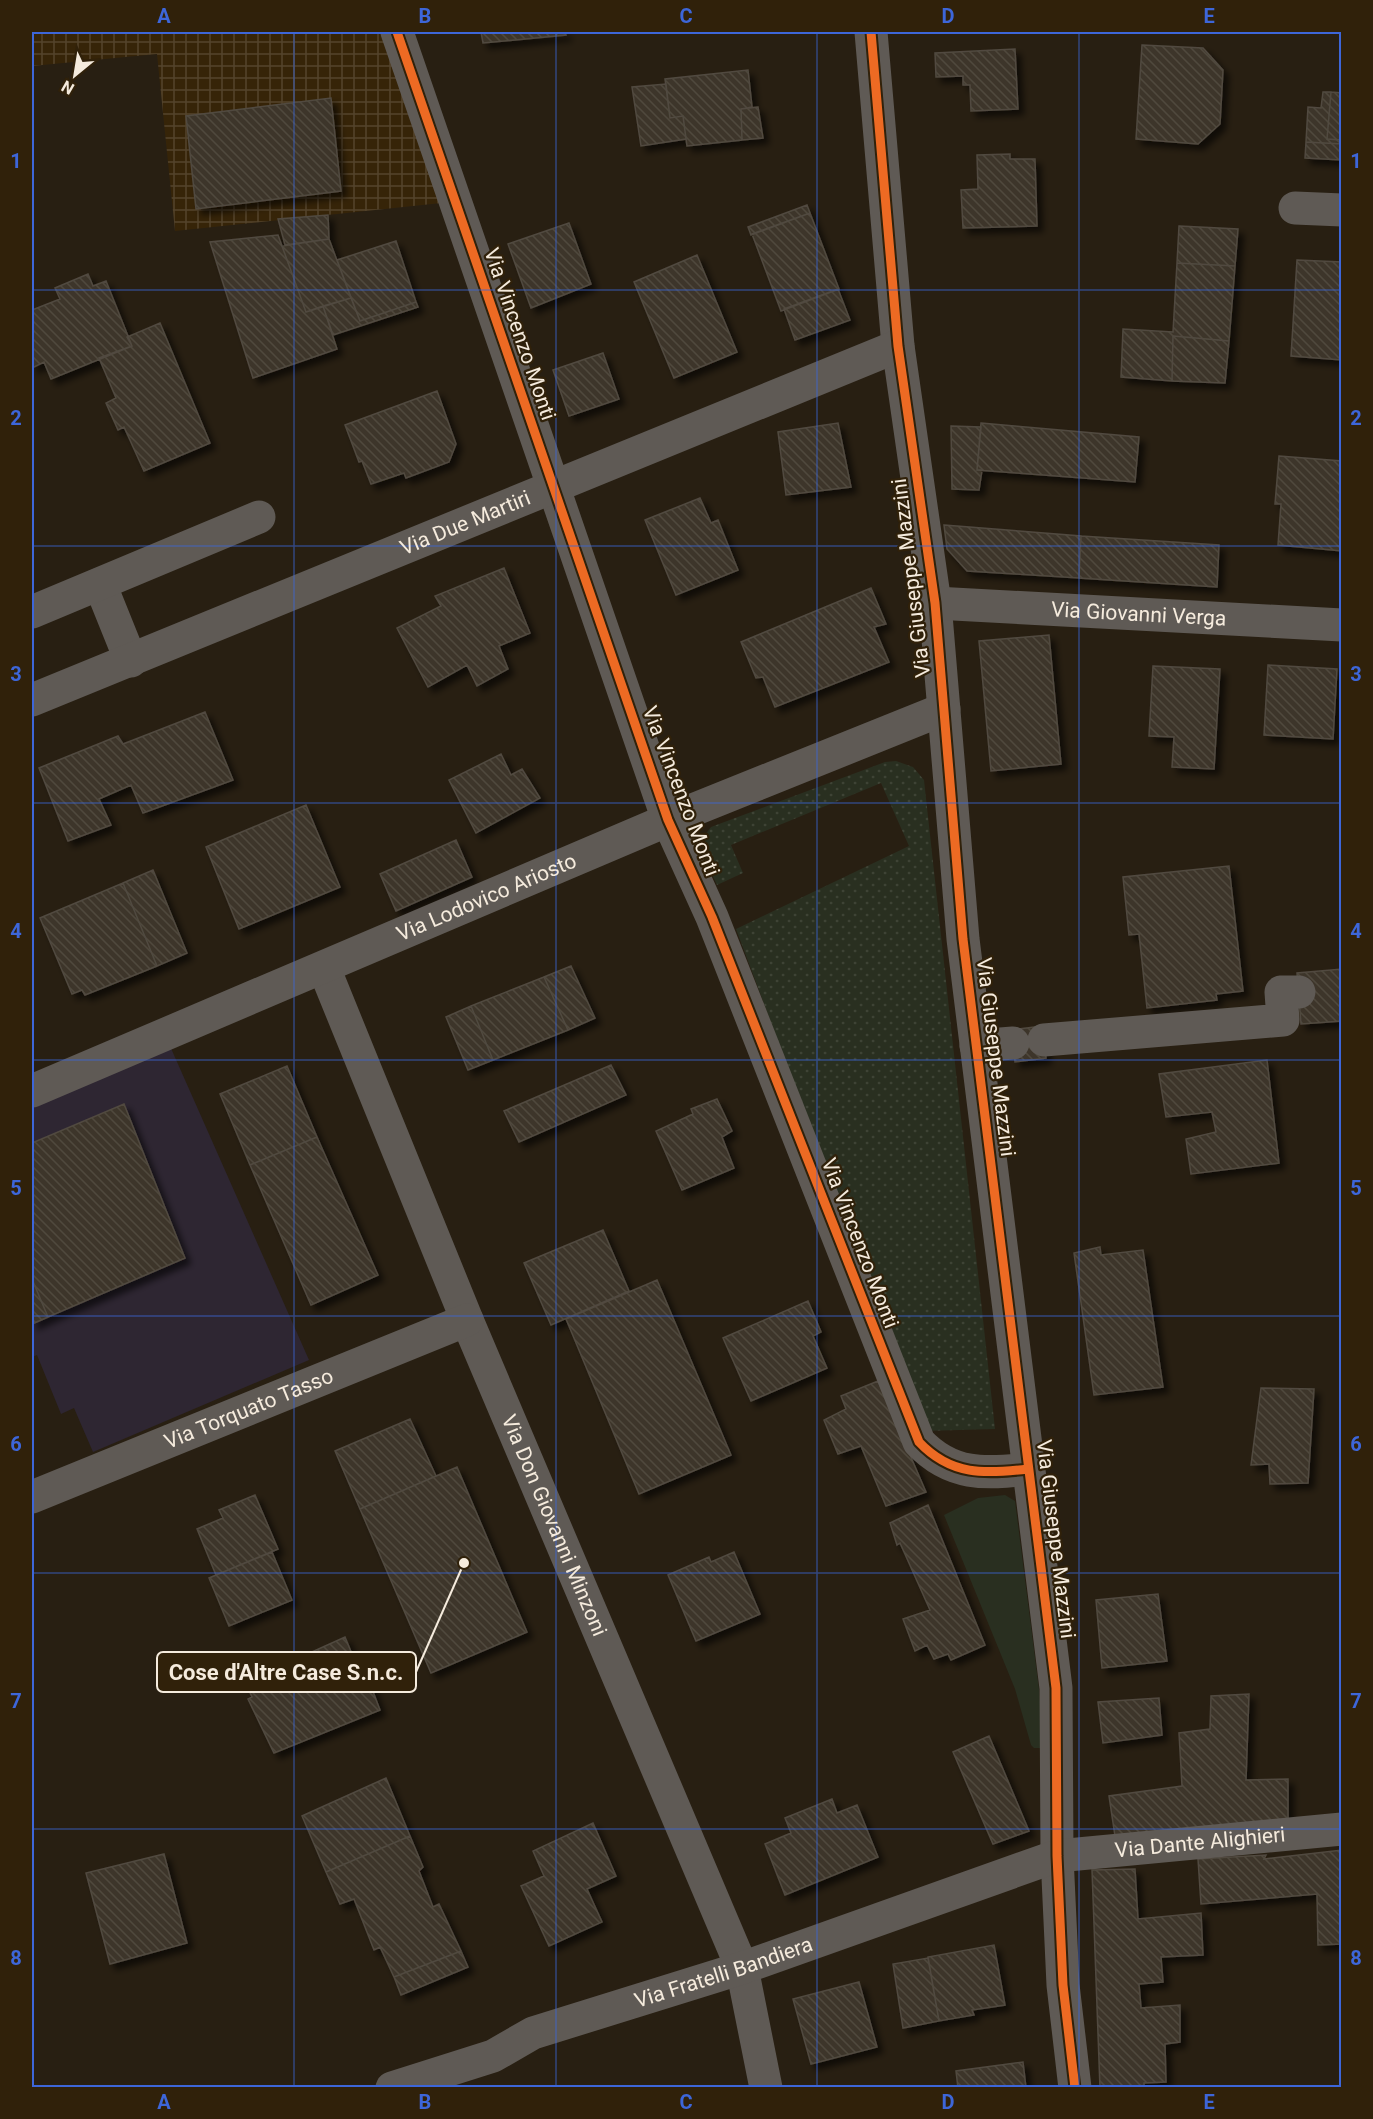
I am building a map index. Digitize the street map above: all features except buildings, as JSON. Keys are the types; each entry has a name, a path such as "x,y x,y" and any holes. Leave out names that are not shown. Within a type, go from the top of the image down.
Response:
{"street":[{"name":"Via Vincenzo Monti","path":"397,32 668,820 712,917 918,1442 930,1454 943,1462 965,1470 989,1473 1028,1469"},
{"name":"Via Giuseppe Mazzini","path":"871,32 898,345 935,603 963,939 1056,1688 1058,1856 1063,1985 1075,2088"},
{"path":"1295,208 1341,210"},
{"name":"Via Due Martiri","path":"32,700 898,345"},
{"path":"32,612 259,517"},
{"path":"100,584 130,661"},
{"name":"Via Giovanni Verga","path":"935,603 1341,625"},
{"name":"Via Lodovico Ariosto","path":"32,1091 668,820 944,709"},
{"name":"Via Don Giovanni Minzoni","path":"324,968 467,1320 742,1968 766,2088"},
{"path":"976,1046 1283,1020 1281,992 1299,992"},
{"name":"Via Torquato Tasso","path":"32,1497 467,1320"},
{"name":"Via Dante Alighieri","path":"1058,1856 1341,1829"},
{"name":"Via Fratelli Bandiera","path":"392,2088 493,2056 533,2033 742,1968 1058,1856"}],"shaded area":[{"path":"32,32 391,32 451,202 175,231 157,54 32,66"},
{"path":"162,1028 309,1360 93,1452 74,1408 61,1414 37,1355 32,1357 32,1082"}],"green space":[{"path":"896,761 913,767 924,780 995,1429 924,1431 736,929 909,846 881,783 731,845 743,873 717,885 704,856 703,842 711,827 885,762"},
{"path":"1005,1495 1015,1501 1039,1689 1040,1748 1034,1748 1031,1745 1015,1689 944,1515 978,1498"}],"cycle path":[{"path":"397,32 668,820 712,917 919,1442 931,1453 956,1467 983,1472 1028,1469"},
{"path":"871,32 898,346 935,603 963,939 1056,1688 1057,1856 1063,1985 1075,2088"}],"place":[{"name":"Cose d'Altre Case S.n.c.","path":"464,1563"}]}
